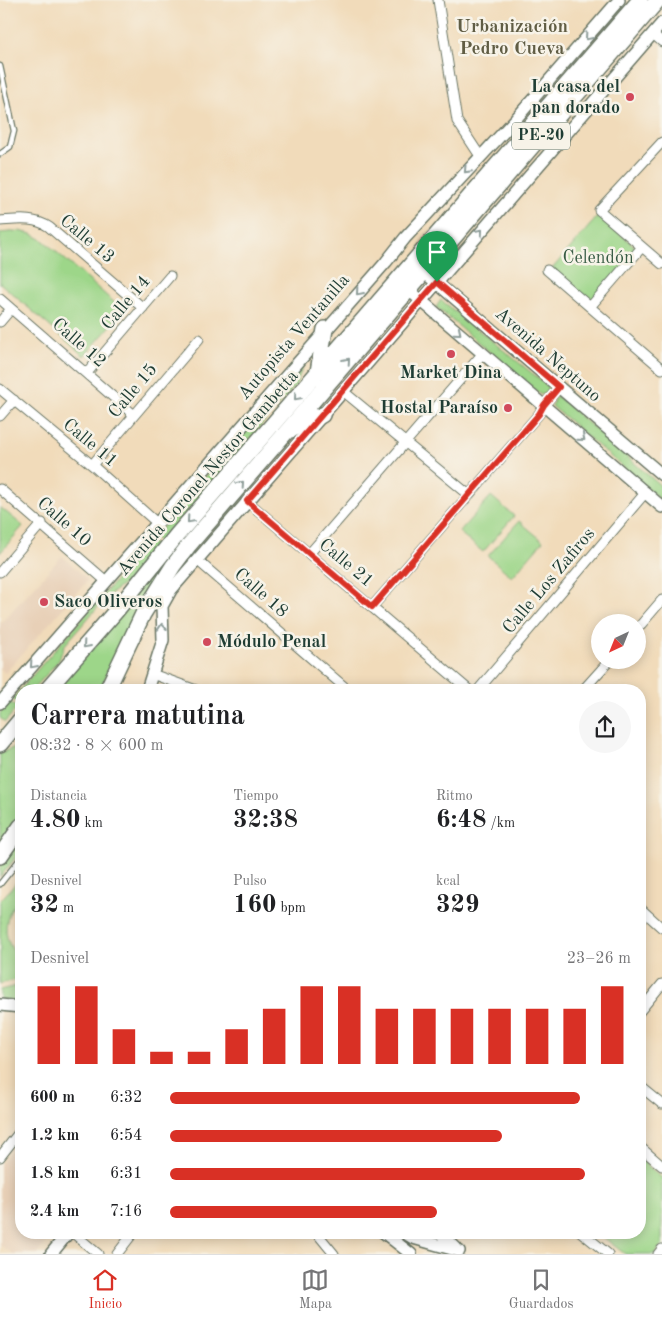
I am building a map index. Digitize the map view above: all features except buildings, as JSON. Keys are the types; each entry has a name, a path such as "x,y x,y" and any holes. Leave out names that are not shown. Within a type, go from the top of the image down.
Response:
{"highway":[{"name":"PE-20","path":"418,267 640,0"},
{"name":"PE-20","path":"402,285 658,0"},
{"name":"Avenida Coronel Nestor Gambetta","path":"52,684 318,373 402,285"},
{"name":"Avenida Coronel Nestor Gambetta","path":"111,684 124,651 143,614 173,566 285,433 402,285"},
{"path":"318,373 326,329"},
{"path":"285,433 322,415"},
{"path":"1,742 15,727"},
{"path":"1,742 15,738"},
{"path":"0,856 15,835"}],"street":[{"path":"438,0 457,121 480,156"},
{"name":"Autopista Ventanilla","path":"16,684 405,238 514,121 619,0"},
{"path":"149,684 163,640 161,613 164,600 247,501 662,23"},
{"path":"653,34 662,42"},
{"path":"662,142 599,210 662,264"},
{"name":"Calle 13","path":"0,221 24,219 42,222 143,308"},
{"path":"590,307 642,247"},
{"name":"Avenida Neptuno","path":"418,267 660,470"},
{"path":"546,270 662,369"},
{"name":"Calle 14","path":"87,374 170,276"},
{"path":"402,285 662,506"},
{"name":"Calle 12","path":"0,299 134,415"},
{"path":"0,322 11,309"},
{"name":"Calle 15","path":"92,465 199,339"},
{"path":"309,554 483,353"},
{"path":"372,607 539,414 559,387"},
{"name":"Calle 11","path":"0,388 92,465 157,523"},
{"path":"343,391 468,494"},
{"path":"0,416 14,400"},
{"name":"Calle 10","path":"0,489 42,523 106,581"},
{"name":"Calle Los Zafiros","path":"483,684 646,492"},
{"name":"Calle 21","path":"247,501 462,684"},
{"path":"0,572 42,523"},
{"name":"Calle 18","path":"197,560 341,684"},
{"path":"646,621 659,610 662,600"},
{"path":"588,684 602,669"},
{"path":"152,674 180,684"},
{"name":"Autopista Ventanilla","path":"0,702 15,685"},
{"path":"646,913 662,928"},
{"path":"646,1004 660,989"},
{"path":"0,1005 15,1006"},
{"path":"646,1091 662,1104"},
{"path":"0,1157 15,1138"},
{"path":"646,1152 662,1166"},
{"path":"51,1254 64,1239"},
{"path":"79,1239 98,1254"},
{"path":"117,1254 129,1239"},
{"path":"322,1239 334,1254"},
{"path":"392,1239 411,1254"},
{"path":"416,1239 461,1252"},
{"path":"447,1239 461,1252"},
{"path":"590,1239 608,1254"},
{"path":"658,1254 662,1249"}],"lane":[{"path":"0,66 14,131 10,147 0,154"},
{"path":"0,884 15,865"}],"shaded area":[{"name":"Saco Oliveros","path":"62,556 88,580 5,673 0,668 0,624"},
{"path":"15,1145 15,1239 49,1239 37,1254 13,1254 0,1245 0,1164"}],"green space":[{"name":"Celendón","path":"599,215 640,251 593,306 551,270"},
{"path":"19,231 32,234 44,241 124,311 84,356 0,283 0,233"},
{"path":"441,300 548,386 546,393 541,395 436,307"},
{"path":"305,360 296,385 160,543 154,537"},
{"path":"557,396 662,487 662,501 552,406 554,398"},
{"path":"491,496 514,516 483,552 459,532"},
{"path":"0,507 23,526 0,553"},
{"path":"519,521 543,541 512,577 488,556"},
{"path":"150,540 156,547 127,582 106,597 103,595"},
{"path":"165,557 169,559 143,604 102,684 58,684"},
{"path":"99,599 102,602 64,646 59,660 38,684 25,684"},
{"path":"9,702 15,705 15,710 5,722 0,718 0,713"},
{"path":"15,747 15,824 0,845 0,753"},
{"path":"15,847 15,858 0,877 0,866"},
{"path":"15,884 15,904 9,915 6,928 8,941 15,952 15,980 0,984 0,901"},
{"path":"15,986 15,1000 0,999 0,990"},
{"path":"646,1164 662,1178 662,1245 655,1254 625,1254 606,1239 646,1239"}],"place":[{"name":"La casa del pan dorado","path":"630,97"},
{"name":"Market Dina","path":"451,354"},
{"name":"Hostal Paraíso","path":"508,408"},
{"name":"Saco Oliveros","path":"44,602"},
{"name":"Módulo Penal","path":"207,642"}],"district":[{"name":"Urbanización Pedro Cueva","path":"512,38"}],"route":[{"path":"437,282 559,387 539,414 372,607 247,501 437,282"}]}
